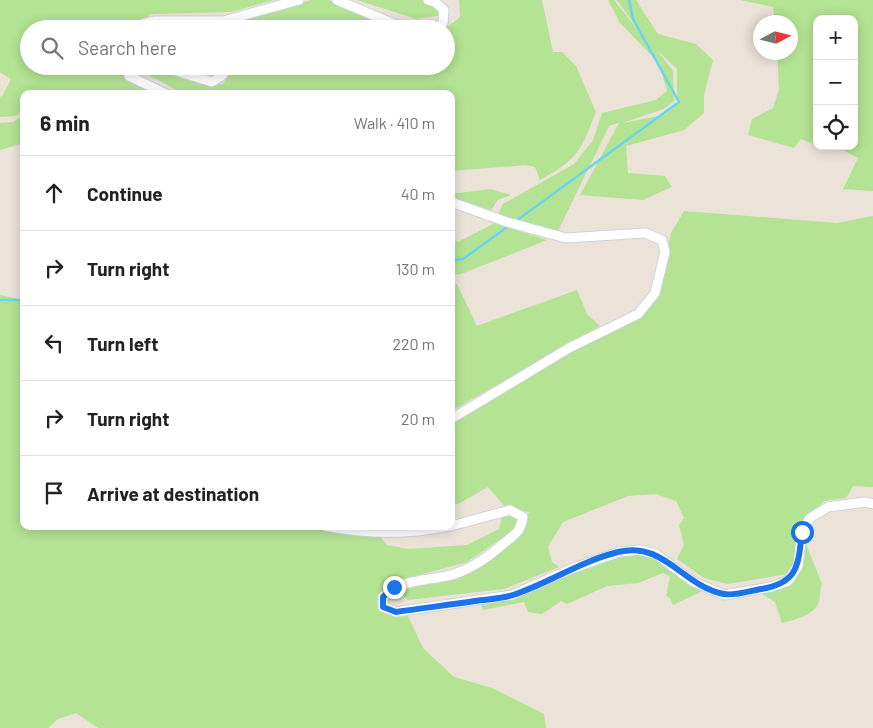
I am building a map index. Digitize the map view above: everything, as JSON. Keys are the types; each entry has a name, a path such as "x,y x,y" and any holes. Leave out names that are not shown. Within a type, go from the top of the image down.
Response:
{"street":[{"path":"227,20 299,0"},
{"path":"337,0 385,20"},
{"path":"428,0 435,2 444,10 443,20"},
{"path":"129,75 158,90"},
{"path":"189,75 212,82 223,75"},
{"path":"455,203 507,222 566,238 646,232 662,240 665,252 655,293 638,314 569,348 455,417"},
{"path":"455,525 510,510 523,518 521,530 484,560 449,576 412,581 394,587 383,597 383,607 396,612 512,595 571,569 618,552 639,550 656,554 692,580 724,595 771,587 788,580 798,566 802,532 810,518 828,507 866,502 873,504"},
{"path":"345,530 360,533 418,533 432,530"}],"green space":[{"path":"0,0 274,0 231,12 150,14 146,20 20,20 20,75 130,75 155,90 20,90 20,113 15,116 0,117 0,97 3,95 11,79 0,72"},
{"path":"311,0 328,0 391,20 244,20"},
{"path":"357,0 435,0 443,15 416,19"},
{"path":"459,0 542,0 553,52 562,52 576,66 596,112 577,153 563,166 540,180 535,167 525,165 455,171 455,90 177,90 149,75 183,75 195,80 223,84 229,75 455,75 455,21 460,17"},
{"path":"608,0 614,0 639,31 617,0 636,0 658,34 696,44 713,60 704,95 704,113 684,130 626,146 628,173 665,176 672,187 643,200 580,195 619,123 609,126 558,231 496,218 503,204 574,164 593,140 602,113 656,100 667,91 659,63 620,23","holes":["657,50 677,69 677,104 664,115 622,123 664,109 674,101 673,71"]},
{"path":"740,0 873,0 873,191 843,189 858,158 843,150 858,150 858,15 813,15 813,144 801,139 794,148 748,135 752,119 773,108 779,90 777,60 798,60 798,15 774,15 773,7"},
{"path":"20,118 20,144 0,150 0,123 13,122"},
{"path":"490,189 511,195 498,200 487,216 455,202 455,193"},
{"path":"684,211 837,223 873,216 873,487 853,486 846,498 824,501 807,518 797,560 787,574 728,584 704,578 677,559 684,545 679,525 684,518 676,501 656,494 628,496 563,522 548,547 552,562 559,567 504,589 408,600 402,595 405,585 473,566 519,534 529,512 507,509 488,487 455,504 455,417 645,309 657,296 671,233"},
{"path":"495,223 547,240 461,274 455,275 455,241 458,242"},
{"path":"455,284 457,284 477,326 577,290 587,314 600,326 455,409"},
{"path":"0,295 20,299 20,530 351,530 377,533 387,545 408,549 467,545 499,529 502,516 517,517 514,530 467,562 389,583 390,603 407,614 423,648 454,677 492,688 544,714 546,728 98,728 76,713 58,719 48,728 0,728"},
{"path":"805,542 822,584 819,602 807,615 782,623 775,602 754,589 792,578 805,559"},
{"path":"648,548 711,587 673,605 670,598 666,596 670,577 663,573 638,583 607,586 567,604 561,601 542,614 528,612 524,602 483,610 480,599"}],"waterway":[{"path":"516,221 679,102 633,19 629,0"},
{"path":"455,260 463,259 510,225"},
{"path":"0,300 20,300"}],"route":[{"path":"394,587 383,597 383,607 396,612 489,599 512,595 571,569 618,552 639,550 656,554 692,580 724,595 771,587 788,580 798,566 802,532"}]}
